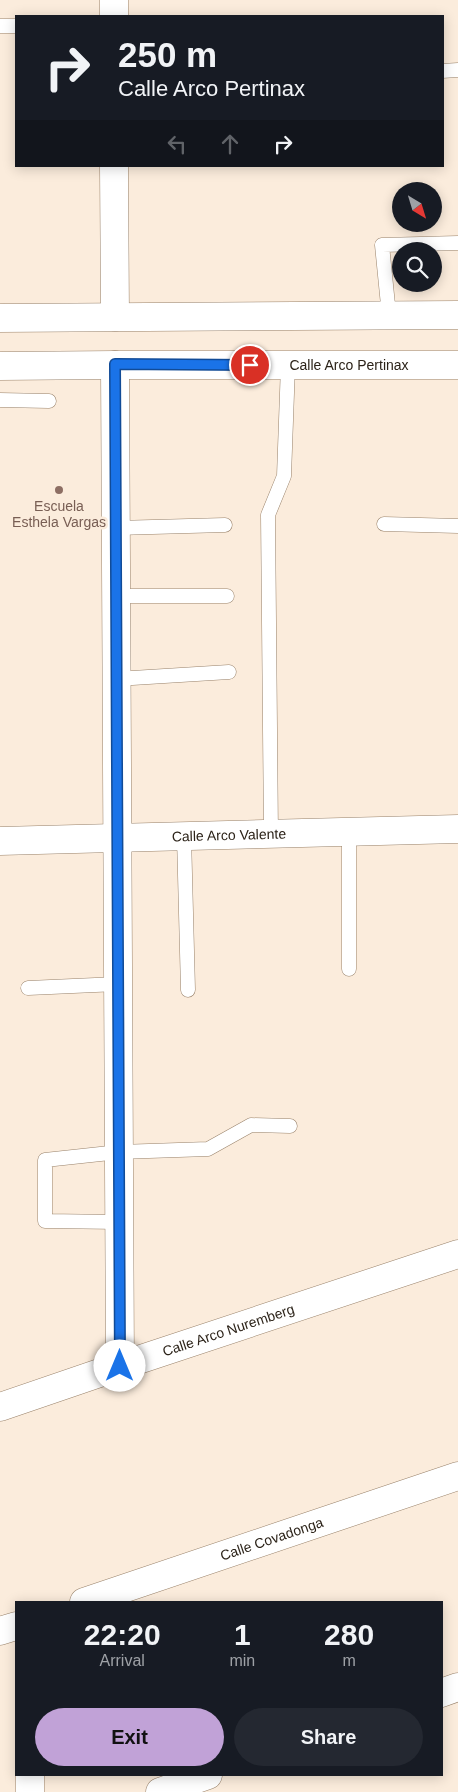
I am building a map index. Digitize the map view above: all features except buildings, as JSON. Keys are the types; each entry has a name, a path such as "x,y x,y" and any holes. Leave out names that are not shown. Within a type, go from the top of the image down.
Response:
{"street":[{"path":"114,0 114,15"},
{"path":"114,167 115,317"},
{"path":"0,318 458,315"},
{"path":"115,364 120,1366"},
{"name":"Calle Arco Pertinax","path":"0,366 115,364 458,365"},
{"name":"Calle Arco Valente","path":"0,841 458,829"},
{"name":"Calle Arco Nuremberg","path":"0,1407 458,1254"},
{"name":"Calle Covadonga","path":"87,1601 458,1476"},
{"path":"0,1631 15,1626"},
{"path":"443,1692 458,1687"},
{"path":"30,1776 30,1792"},
{"path":"160,1792 205,1776"}],"lane":[{"path":"0,26 15,26"},
{"path":"444,70 458,70"},
{"path":"389,315 382,245 458,243"},
{"path":"271,835 268,515 284,476 288,365"},
{"path":"0,400 49,401"},
{"path":"116,528 225,524"},
{"path":"384,524 458,526"},
{"path":"116,596 227,596"},
{"path":"116,679 228,672"},
{"path":"349,832 349,969"},
{"path":"184,836 188,990"},
{"path":"28,988 118,984"},
{"path":"119,1222 45,1221 45,1160 119,1152 208,1149 251,1125 290,1126"}],"place":[{"name":"Escuela Esthela Vargas","path":"59,490"}],"route":[{"path":"120,1366 115,364 250,365"}]}
